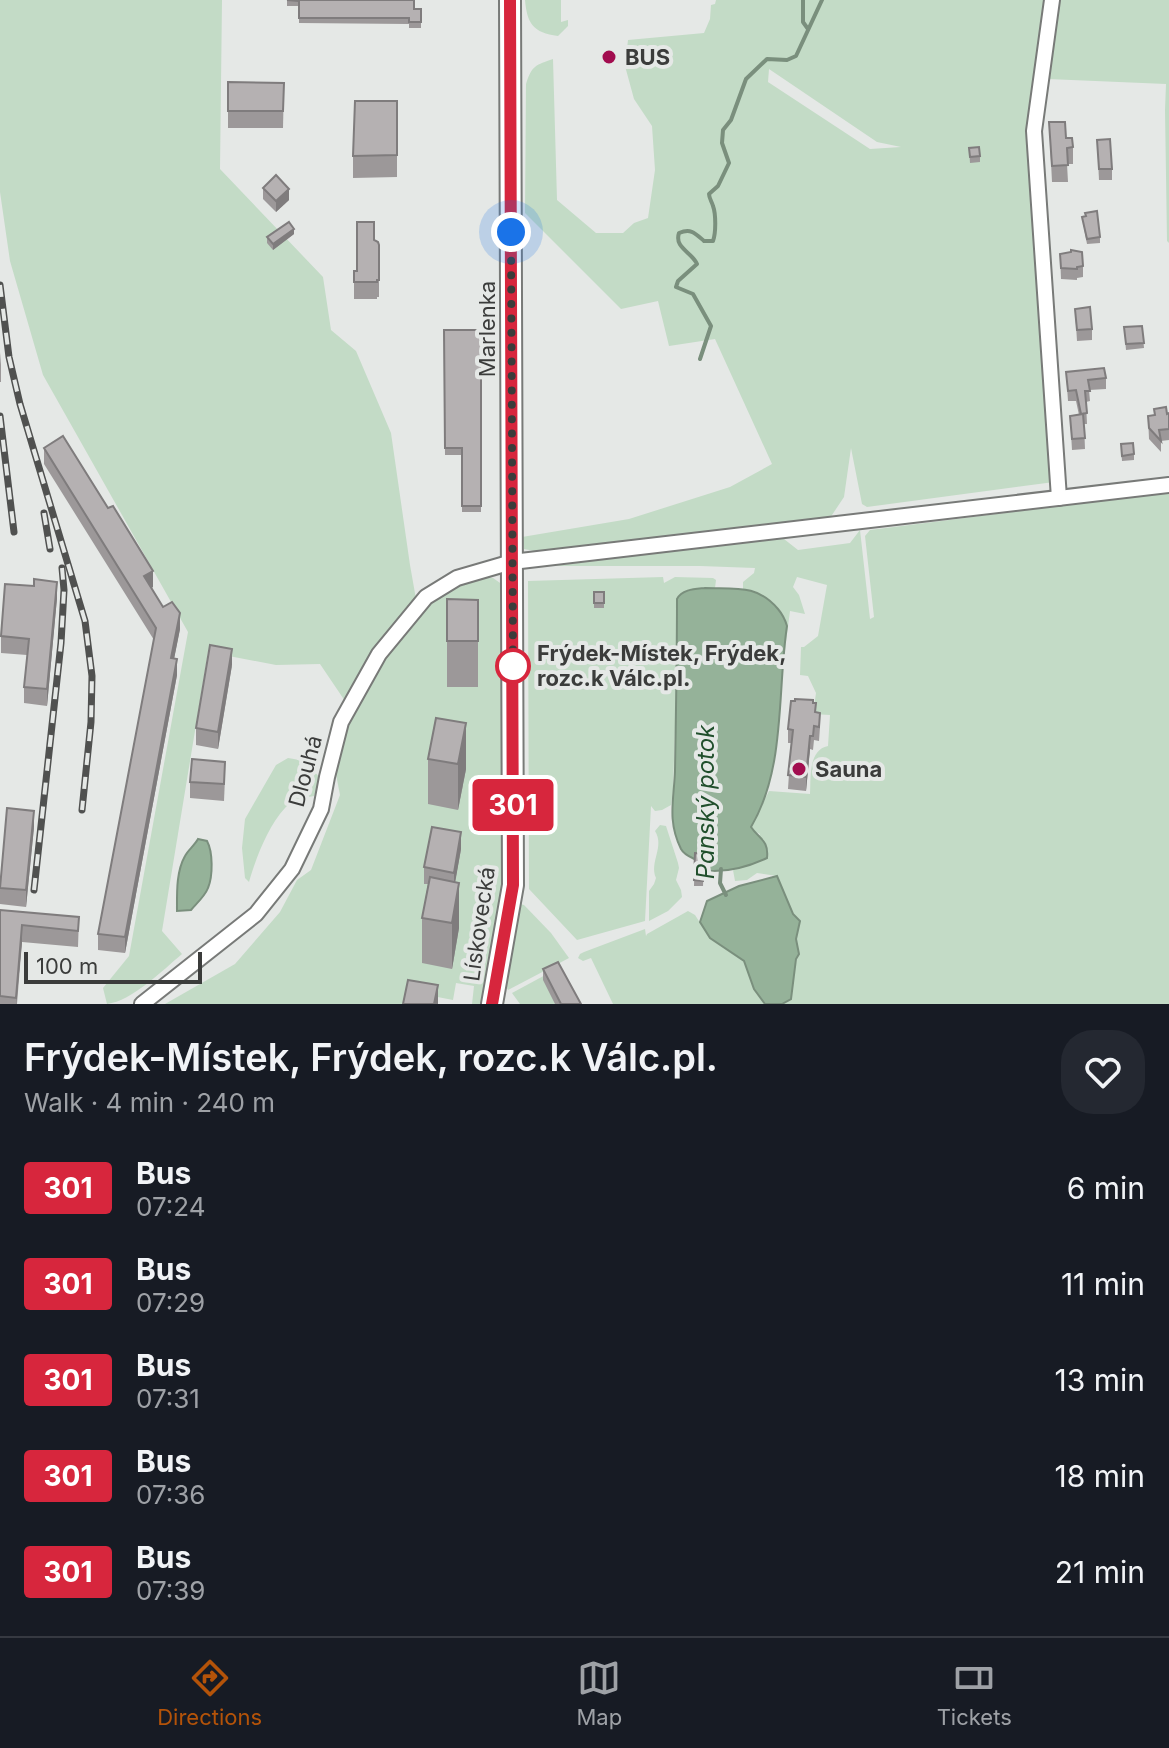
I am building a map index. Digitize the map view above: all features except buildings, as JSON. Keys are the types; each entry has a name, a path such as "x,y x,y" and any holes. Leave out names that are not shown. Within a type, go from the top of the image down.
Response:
{"main road":[{"name":"Marlenka","path":"510,0 512,562"},
{"name":"Lískovecká","path":"492,1004 513,885 512,562"}],"street":[{"path":"1052,0 1034,131 1059,498"},
{"name":"Dlouhá","path":"142,1004 256,914 292,869 321,809 341,722 379,654 426,597 457,578 512,562 1169,485"}],"shaded area":[{"path":"0,0 222,0 220,169 323,277 331,330 356,351 391,433 416,599 368,657 345,701 320,664 276,665 208,652 162,931 182,954 137,991 107,1004 103,988 129,956 188,632 43,375 10,261 0,192"},
{"path":"525,0 561,0 561,22 568,20 568,26 558,36 537,29 527,15"},
{"path":"716,0 1046,0 1028,134 1054,482 867,507 862,504 851,448 844,497 830,518 545,553 524,549 522,537 629,519 730,487 772,464 715,339 669,346 658,301 621,309 525,213 526,84 535,67 553,59 557,200 596,233 623,233 634,223 648,218 655,170 652,126 634,99 625,66 628,40 704,33 710,19 711,5","holes":["769,69 877,142 901,147 870,149 768,82"]},
{"path":"1058,0 1169,0 1169,243 1166,84 1048,79"},
{"path":"1169,492 1169,1004 779,1004 791,999 800,921 793,914 777,876 757,873 747,880 735,881 733,870 751,865 760,834 751,827 769,791 810,794 814,759 828,746 830,715 813,714 816,693 808,676 800,675 801,647 818,636 827,585 797,577 793,587 805,614 790,611 784,657 787,626 757,592 743,589 743,582 754,573 755,568 553,566 784,536 798,550 850,543 860,530 870,619 874,617 865,536 870,530"},
{"path":"482,577 493,578 503,585 504,893 485,1004 472,1004 474,986 456,983 453,1000 417,993 407,1004 165,1004 235,964 280,912 297,880 311,870 340,795 333,759 357,698 385,653 430,603"},
{"path":"663,577 664,583 675,577 716,580 715,588 705,588 677,599 673,791 671,805 655,811 651,806 645,921 577,940 529,889 528,581"},
{"path":"288,758 303,762 321,779 314,796 291,803 279,815 263,843 249,882 245,878 242,848 245,819 276,765"},
{"path":"660,825 666,826 678,863 676,880 682,897 668,911 649,921 649,891 656,878 654,866 658,837 655,831"},
{"path":"520,904 551,933 569,958 508,990 505,985"},
{"path":"688,911 695,915 710,938 744,961 754,989 765,1004 613,1004 591,958 583,961 578,958 584,952 645,929 646,936"},
{"path":"549,973 555,1004 520,1004 512,993"}],"water":[{"path":"736,588 762,595 778,609 787,626 775,755 762,804 751,827 765,843 767,858 739,868 717,871 709,871 702,863 684,853 673,819 677,599 686,591"},
{"path":"198,839 207,841 209,846 212,864 210,883 191,910 177,911 182,862"},
{"path":"777,876 793,914 800,921 796,939 799,954 791,999 782,1004 765,1004 754,989 744,961 710,938 700,922 707,901 739,886"}],"waterway":[{"path":"803,0 803,22 808,29"},
{"name":"Panský potok","path":"700,359 711,326 693,294 676,287 678,281 697,264 681,246 679,233 690,231 704,241 713,241 715,218 709,194 718,186 729,163 722,143 723,130 731,120 746,79 767,59 787,60 796,56 822,0"},
{"name":"Panský potok","path":"721,869 720,883 726,895"}],"railway":[{"path":"0,285 9,357 20,404 85,621 92,676 91,722 82,810"},
{"path":"0,416 14,532"},
{"path":"44,513 50,549"},
{"path":"34,890 61,643 62,568"}],"bus line":[{"name":"301","path":"492,1004 513,885 510,0"}],"place":[{"name":"BUS","path":"609,57"},
{"name":"Frýdek-Místek, Frýdek, rozc.k Válc.pl.","path":"513,666"},
{"name":"Sauna","path":"799,769"}],"route":[{"path":"511,232 513,666"}]}
